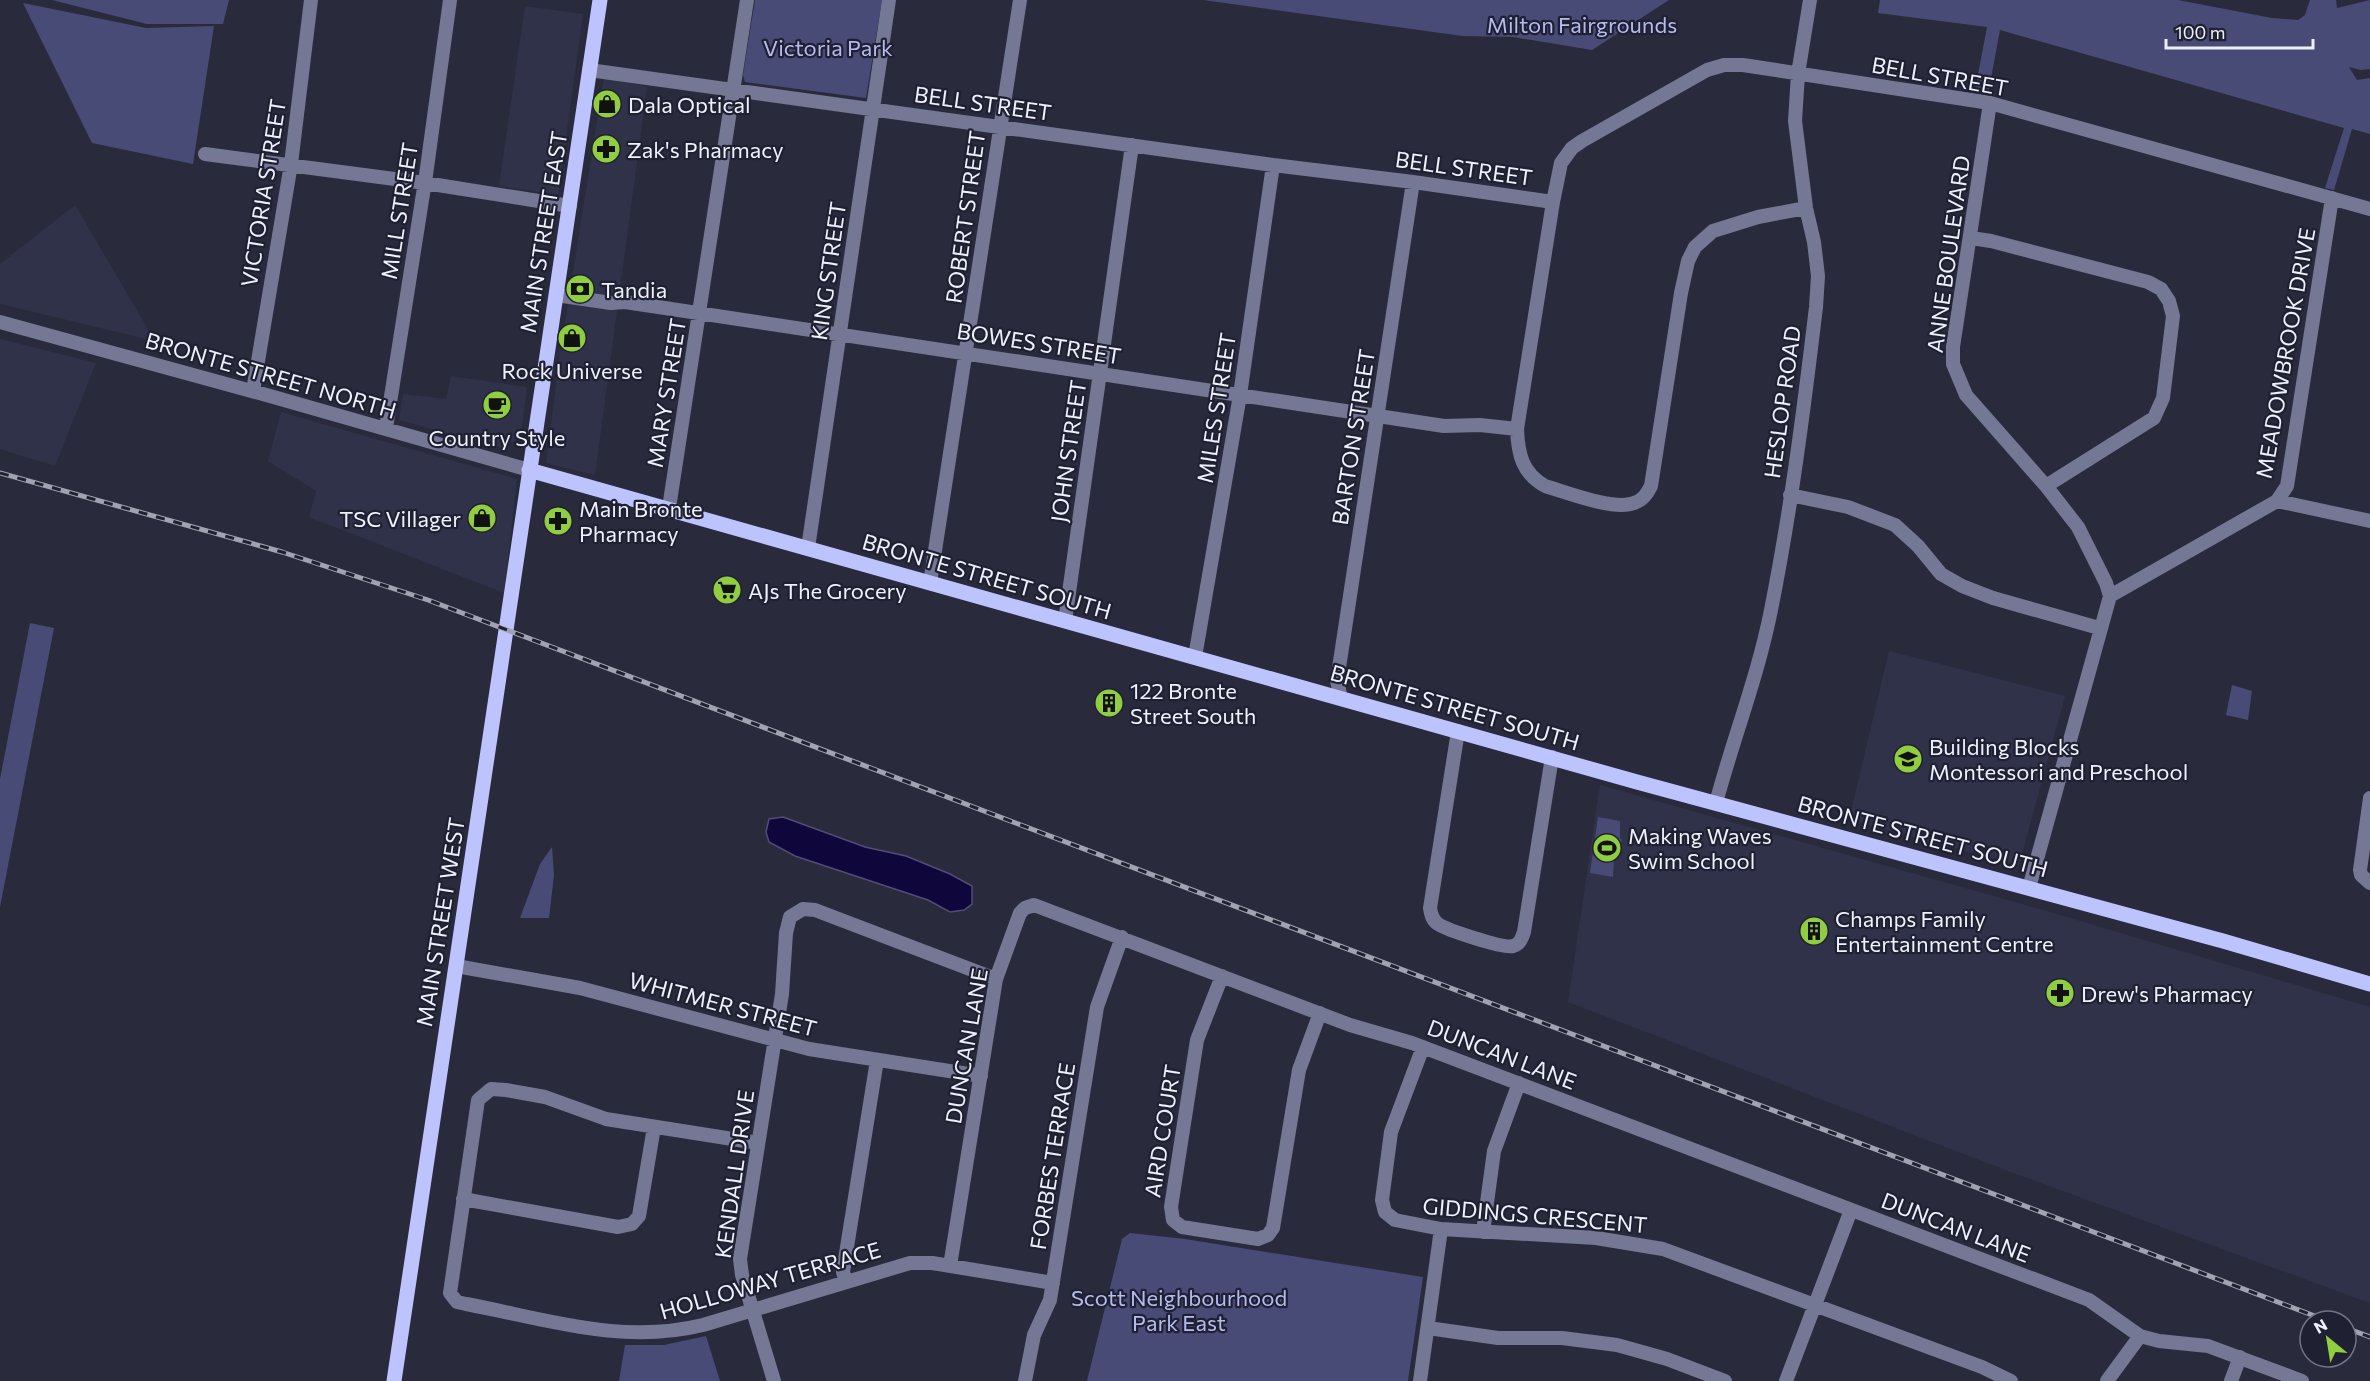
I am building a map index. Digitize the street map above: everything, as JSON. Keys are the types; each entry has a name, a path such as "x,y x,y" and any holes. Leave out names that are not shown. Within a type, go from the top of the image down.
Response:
{"main road":[{"name":"MAIN STREET EAST","path":"530,470 600,0"},
{"name":"BRONTE STREET SOUTH","path":"530,470 2370,984"},
{"name":"MAIN STREET WEST","path":"394,1381 530,470"}],"street":[{"name":"VICTORIA STREET","path":"253,391 291,164 311,0"},
{"name":"MILL STREET","path":"386,428 425,183 450,0"},
{"name":"MARY STREET","path":"669,508 747,0"},
{"name":"KING STREET","path":"808,548 889,0"},
{"name":"ROBERT STREET","path":"930,583 1020,0"},
{"name":"HESLOP ROAD","path":"1716,803 1771,611 1809,368 1818,276 1814,242 1806,208 1795,121 1798,74 1810,0"},
{"name":"BELL STREET","path":"589,70 1553,202 1561,163 1572,148 1707,70 1724,65 1743,65 1990,103 2370,209"},
{"name":"ANNE BOULEVARD","path":"1990,103 1953,347 1953,364 1966,395 2046,486 2078,527 2106,582 2110,596"},
{"name":"JOHN STREET","path":"1065,621 1132,145"},
{"path":"205,154 425,183 570,206"},
{"name":"MILES STREET","path":"1195,657 1240,395 1273,165"},
{"name":"BARTON STREET","path":"1341,698 1337,681 1413,182"},
{"name":"MEADOWBROOK DRIVE","path":"2110,596 2277,501 2287,486 2332,198"},
{"path":"1553,202 1517,429 1518,447 1525,470 1534,480 1545,486 1620,505 1632,504 1645,497 1651,486 1681,293 1688,261 1695,247 1713,231 1758,217 1806,208"},
{"path":"1971,238 1991,241 2148,282 2161,289 2169,301 2173,316 2172,335 2163,398 2154,418 2046,486"},
{"name":"BOWES STREET","path":"556,295 611,303 625,302 1444,426 1479,425 1517,429"},
{"name":"BRONTE STREET NORTH","path":"0,322 530,470"},
{"path":"1790,495 1848,507 1895,525 1918,546 1941,574 1962,586 1993,598 2100,628"},
{"path":"2277,501 2370,521"},
{"path":"2029,888 2110,596"},
{"path":"1458,731 1430,908 1431,915 1438,924 1499,946 1515,946 1524,932 1552,757"},
{"path":"2370,798 2360,870 2361,875 2370,883"},
{"name":"DUNCAN LANE","path":"951,1266 996,979 1023,910 1029,906 1042,907 1320,1013 1423,1047 1519,1083 2089,1300 2140,1335 2159,1341 2208,1346 2302,1381"},
{"name":"KENDALL DRIVE","path":"774,1381 742,1275 740,1259 782,994 790,917 803,909 815,910 996,979"},
{"name":"FORBES TERRACE","path":"1025,1381 1034,1335 1050,1300 1097,1007 1122,937"},
{"name":"WHITMER STREET","path":"456,966 580,988 809,1049 981,1076"},
{"name":"AIRD COURT","path":"1222,976 1197,1040 1170,1207 1173,1220 1182,1227 1258,1239 1268,1235 1273,1228 1299,1070 1320,1013"},
{"name":"GIDDINGS CRESCENT","path":"1423,1047 1393,1126 1382,1200 1385,1212 1395,1220 1441,1229 1580,1236 1648,1246 1711,1265 1982,1367 2011,1381"},
{"path":"846,1282 843,1272 877,1060"},
{"path":"1484,1232 1494,1151 1519,1083"},
{"name":"HOLLOWAY TERRACE","path":"758,1143 599,1117 540,1095 491,1089 486,1091 478,1100 450,1293 457,1302 574,1326 628,1334 674,1332 910,1263 951,1266 1053,1283"},
{"path":"463,1199 627,1227 639,1216 654,1127"},
{"path":"1786,1381 1851,1210"},
{"path":"1420,1381 1441,1229"},
{"path":"1428,1328 1498,1338 1562,1338 1617,1345 1667,1359 1725,1381"},
{"path":"2107,1381 2140,1335"},
{"path":"2231,1381 2240,1357"}],"shaded area":[{"path":"525,6 583,14 558,195 499,186"},
{"path":"604,77 647,87 595,475 546,463 560,354"},
{"path":"75,205 155,341 0,304 0,264"},
{"path":"0,339 96,363 55,466 0,449"},
{"path":"451,376 527,387 521,434 518,439 501,448 399,420 403,394 446,399"},
{"path":"281,412 517,479 504,593 309,517 316,491 268,461"},
{"path":"1889,651 2065,696 2019,865 1849,820"},
{"path":"1600,785 2050,912 2370,1007 2370,1303 2008,1171 1568,1002"},
{"path":"783,817 865,847 906,856 950,874 972,886 972,904 964,910 950,912 928,900 795,856 769,842 766,832 769,819"}],"green space":[{"path":"52,0 229,0 223,24 147,24"},
{"name":"Victoria Park","path":"755,0 882,0 866,98 745,82 743,75"},
{"name":"Milton Fairgrounds","path":"1203,0 1669,0 1592,50 1513,37 1462,36"},
{"path":"1880,0 2178,0 2272,18 2298,20 2305,15 2310,0 2336,0 2337,8 2370,0 2370,69 2361,70 2349,67 2357,80 2370,78 2370,134 2352,129 2334,190 2325,188 2344,128 2000,30 1988,94 1975,90 1987,27 1878,13"},
{"path":"23,3 146,28 214,26 193,164 92,143"},
{"path":"30,623 54,628 0,907 0,779"},
{"path":"2232,685 2252,691 2248,720 2226,715"},
{"name":"Making Waves Swim School","path":"1598,817 1620,821 1620,839 1622,839 1618,858 1614,857 1613,877 1590,873"},
{"path":"552,847 554,875 549,918 520,918 540,864"},
{"name":"Scott Neighbourhood Park East","path":"1130,1233 1185,1239 1423,1277 1408,1381 1087,1381 1122,1239"},
{"path":"706,1336 720,1381 619,1381 625,1345 664,1345"}],"railway":[{"path":"0,473 282,552 428,600 2298,1310"},
{"path":"2358,1332 2370,1337"}],"place":[{"name":"Dala Optical","path":"607,104"},
{"name":"Zak's Pharmacy","path":"606,149"},
{"name":"Tandia","path":"580,289"},
{"name":"Rock Universe","path":"572,338"},
{"name":"Country Style","path":"497,405"},
{"name":"TSC Villager","path":"482,518"},
{"name":"Main Bronte Pharmacy","path":"558,521"},
{"name":"AJs The Grocery","path":"727,590"},
{"name":"122 Bronte Street South","path":"1109,703"},
{"name":"Building Blocks Montessori and Preschool","path":"1908,759"},
{"name":"Making Waves Swim School","path":"1607,848"},
{"name":"Champs Family Entertainment Centre","path":"1814,931"},
{"name":"Drew's Pharmacy","path":"2060,993"}]}
